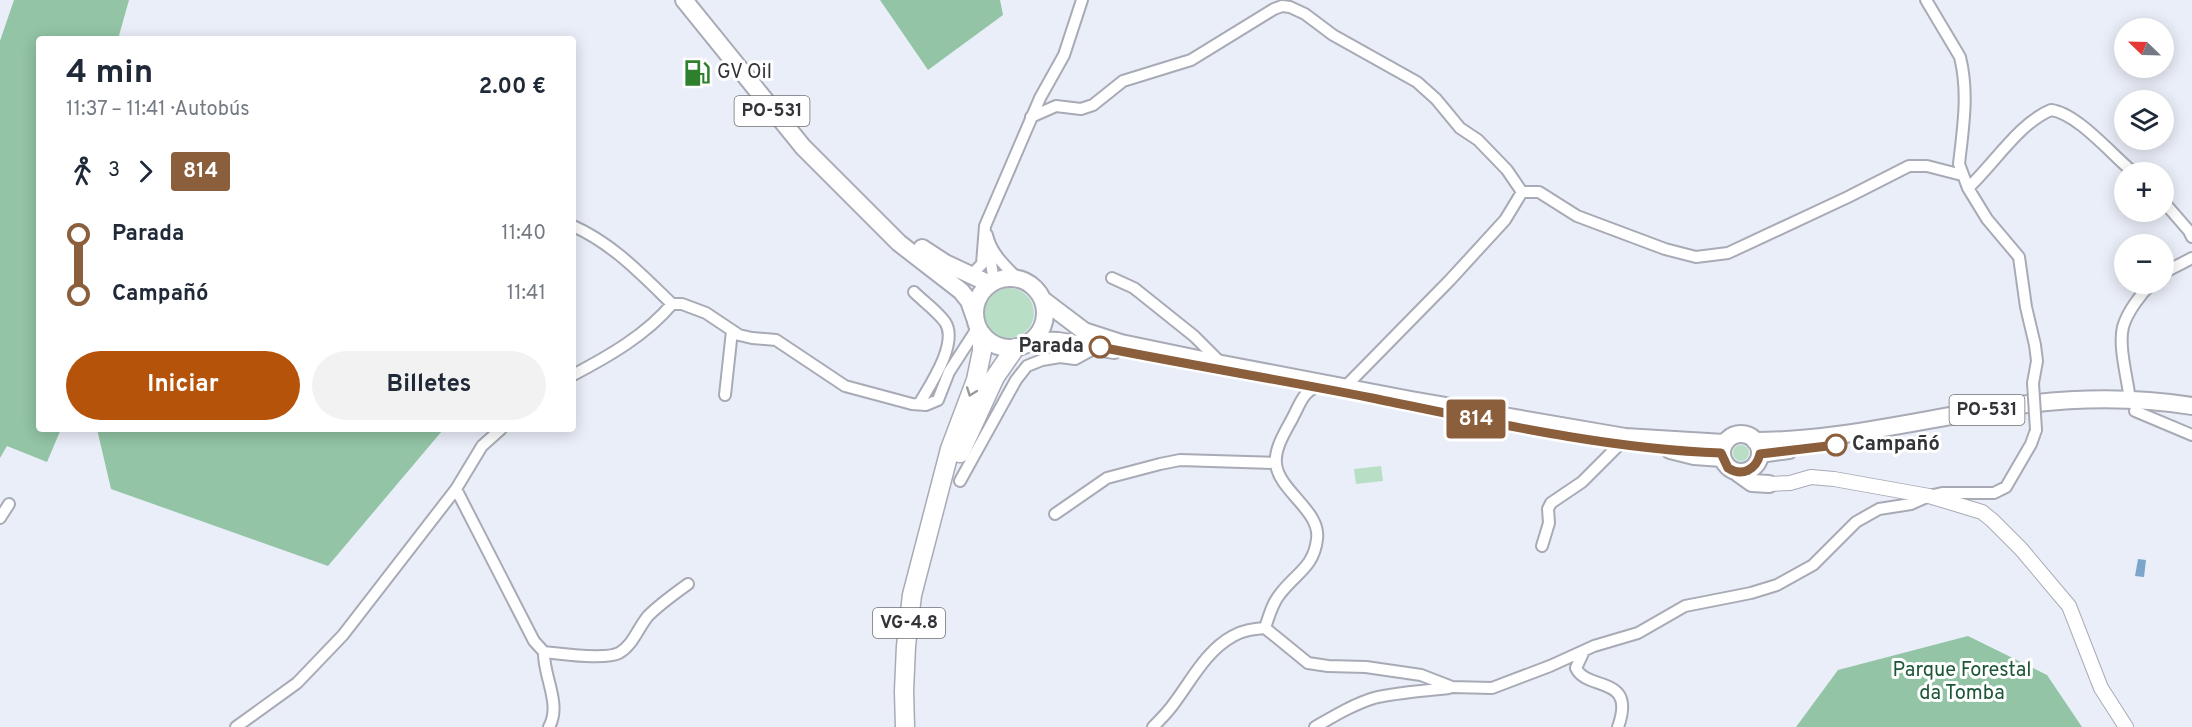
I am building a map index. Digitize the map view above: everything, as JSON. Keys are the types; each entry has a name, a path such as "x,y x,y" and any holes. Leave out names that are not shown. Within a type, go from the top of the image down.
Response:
{"highway":[{"name":"VG-4.8","path":"905,727 906,646 912,595 950,449 980,365 978,327"},
{"name":"VG-4.8","path":"931,521 995,377 1015,348"}],"main road":[{"name":"PO-531","path":"684,0 803,147 899,243 961,291 969,302 978,327"},
{"name":"PO-531","path":"869,213 945,263 966,274 992,283"},
{"name":"PO-531","path":"1017,278 1032,286 1042,300 1084,332 1121,343 1222,364 1354,384 1625,437 1723,451 1734,435 1751,437 1757,453 1751,470 1738,472"},
{"path":"1017,278 1001,279 992,283 977,299 978,327 993,344 1015,348 1032,340 1058,341 1097,347 1300,391 1318,387 1489,422 1620,444 1670,450 1694,456 1723,451 1728,468 1738,472 1752,483 1769,484"},
{"path":"1032,340 1042,326 1045,309 1042,300"},
{"name":"PO-531","path":"1757,453 1824,447 2028,414 2171,403 2192,406"},
{"name":"PO-531","path":"2132,406 2192,417"},
{"path":"1757,453 1760,473 1769,484"}],"street":[{"path":"966,274 975,271 982,264 985,226 1032,117 1064,56 1082,0"},
{"path":"1316,727 1349,708 1394,694 1452,687 1492,688 1584,651 1638,633 1685,606 1777,585 1813,565 1848,529 1866,515 1879,509 1911,504 1942,493 1994,493 2006,487 2031,444 2036,430 2033,383 2037,361 2035,345 2025,307 2019,257 1987,219 1962,175 1959,164 1965,83 1963,67 1960,57 1926,0"},
{"path":"1032,117 1056,106 1081,109 1092,105 1123,81 1191,60 1274,9 1282,6 1290,7 1305,14 1359,51 1417,82 1436,99 1460,128 1478,140 1507,170 1522,192"},
{"path":"1968,189 2012,142 2021,129 2051,110 2058,111 2073,120 2121,162"},
{"path":"1522,192 1539,192 1577,216 1665,249 1696,257 1728,253 1909,166 1936,168 1962,175"},
{"path":"1354,384 1505,220 1522,192"},
{"path":"2174,214 2192,237"},
{"path":"985,226 993,252 1017,278"},
{"path":"576,227 605,243 672,304 682,304 706,313 732,331 752,338 776,340 845,386 919,404 926,405 938,400 949,372 978,327"},
{"path":"984,250 990,257 992,283"},
{"path":"2174,267 2192,258"},
{"path":"1112,278 1134,288 1194,336 1222,364"},
{"path":"914,292 946,323 950,337 943,359 919,404"},
{"path":"2143,294 2123,326 2122,344 2132,406 2192,435"},
{"path":"576,373 656,323 672,304"},
{"path":"725,395 732,331"},
{"path":"1186,357 1195,351 1197,343 1194,336"},
{"path":"960,481 1016,380 1027,366 1042,360 1060,357 1075,359 1097,347"},
{"path":"957,362 963,359 973,360 980,365"},
{"path":"1265,627 1278,596 1311,562 1318,535 1311,515 1280,477 1276,464 1280,444 1300,391"},
{"path":"236,727 297,682 343,635 456,489 482,446 498,432"},
{"path":"1542,546 1549,523 1548,509 1551,503 1582,482 1620,444"},
{"path":"1055,514 1107,478 1160,464 1180,460 1276,464"},
{"path":"1769,484 1778,485 1811,477 1821,477 1929,496 1982,512 1992,520 2069,606 2101,688 2126,727"},
{"path":"456,489 534,641 544,652 584,656 618,653 631,642 647,618 670,596 688,584"},
{"path":"0,518 9,504"},
{"path":"1153,727 1173,705 1202,664 1218,646 1234,635 1265,627 1308,663 1421,675 1452,687"},
{"path":"1584,651 1576,668 1577,672 1618,693 1622,700 1622,715 1618,727"},
{"path":"544,652 544,661 551,686 553,719 549,727"}],"green space":[{"path":"14,0 129,0 119,36 36,36 36,432 60,432 47,462 7,446 0,458 0,41"},
{"path":"880,0 1000,0 1003,15 928,70"},
{"path":"1009,288 1023,292 1030,299 1034,313 1030,327 1023,334 1009,338 995,334 988,327 984,313 988,299 995,292"},
{"path":"98,432 441,432 328,566 111,489"},
{"path":"1741,445 1747,447 1749,453 1747,459 1741,461 1735,459 1733,453 1735,447"},
{"path":"1381,466 1383,481 1356,484 1354,469"},
{"name":"Parque Forestal da Tomba","path":"1968,636 2047,675 2082,727 1796,727 1838,670"}],"water":[{"path":"2138,559 2146,560 2144,577 2135,576"}],"bus line":[{"name":"814","path":"1100,347 1489,422 1628,445 1699,453 1721,453 1724,464 1738,472 1751,470 1758,462 1760,454 1836,445"}],"place":[{"name":"GV Oil","path":"697,73"},
{"name":"Parada","path":"1100,347"},
{"name":"Campañó","path":"1836,445"}]}
